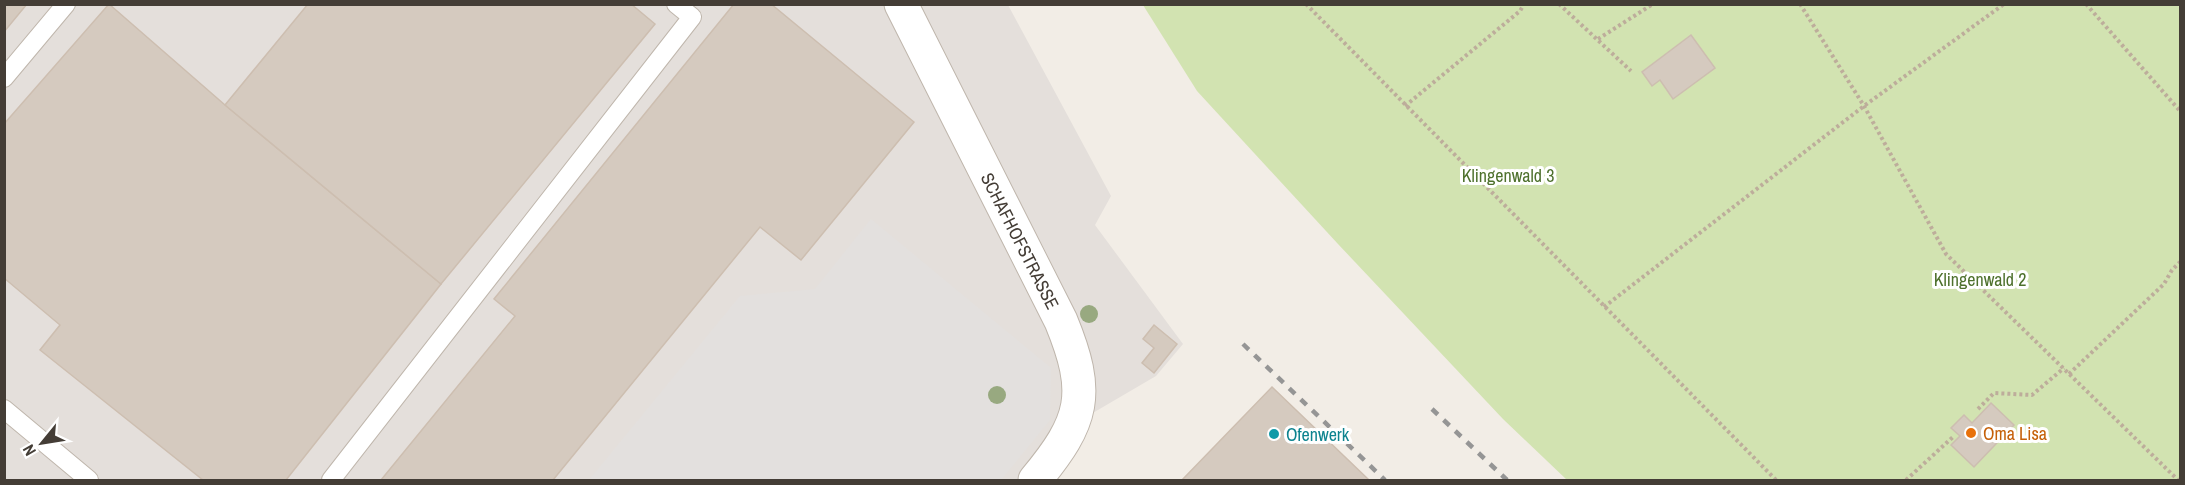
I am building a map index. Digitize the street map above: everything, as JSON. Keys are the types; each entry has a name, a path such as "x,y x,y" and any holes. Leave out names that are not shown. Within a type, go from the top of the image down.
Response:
{"street":[{"name":"SCHAFHOFSTRASSE","path":"901,4 1061,321 1074,353 1079,378 1075,421 1060,448 1035,480"}],"lane":[{"path":"4,78 66,4"},
{"path":"331,480 692,17 676,4"},
{"path":"4,409 89,480"}],"path":[{"path":"1306,4 1776,480"},
{"path":"1405,105 1520,11 1524,4"},
{"path":"1558,4 1631,70"},
{"path":"1598,39 1653,4"},
{"path":"1800,4 1864,106 1946,254 2178,480"},
{"path":"1604,307 1864,106 2004,4"},
{"path":"2086,4 2181,111"},
{"path":"2069,374 2164,284 2172,270 2181,262"},
{"path":"1978,410 1994,393 2032,395 2064,368"},
{"path":"1906,480 1954,436"}],"shaded area":[{"path":"4,5 1008,5 1111,196 1095,225 1183,344 1156,376 1062,431 1021,480 5,480"},
{"path":"871,219 1051,368 1050,420 1001,480 589,480 740,296 815,289"}],"green space":[{"path":"1143,5 2180,5 2180,480 1567,480 1503,419 1197,91"}],"building":[{"path":"4,4 27,4 4,32"},
{"path":"109,4 225,105 441,284 286,480 203,480 40,350 60,325 4,278 4,124"},
{"path":"308,4 631,4 655,24 441,284 225,105"},
{"path":"734,4 771,4 914,122 801,260 760,227 553,480 381,480 515,316 494,299"},
{"path":"1691,35 1715,68 1673,99 1660,80 1652,86 1642,72"},
{"path":"1154,325 1177,344 1154,373 1142,363 1154,348 1143,339"},
{"name":"Ofenwerk","path":"1272,387 1369,480 1182,480"},
{"path":"1991,403 2014,425 1974,467 1951,445 1960,436 1951,428 1964,415 1972,423"}],"railway":[{"path":"1243,344 1385,480"},
{"path":"1432,409 1507,480"}],"place":[{"name":"Oma Lisa","path":"1971,433"},
{"name":"Ofenwerk","path":"1274,434"}],"park label":[{"name":"Klingenwald 3","path":"1508,175"},
{"name":"Klingenwald 2","path":"1980,279"}]}
